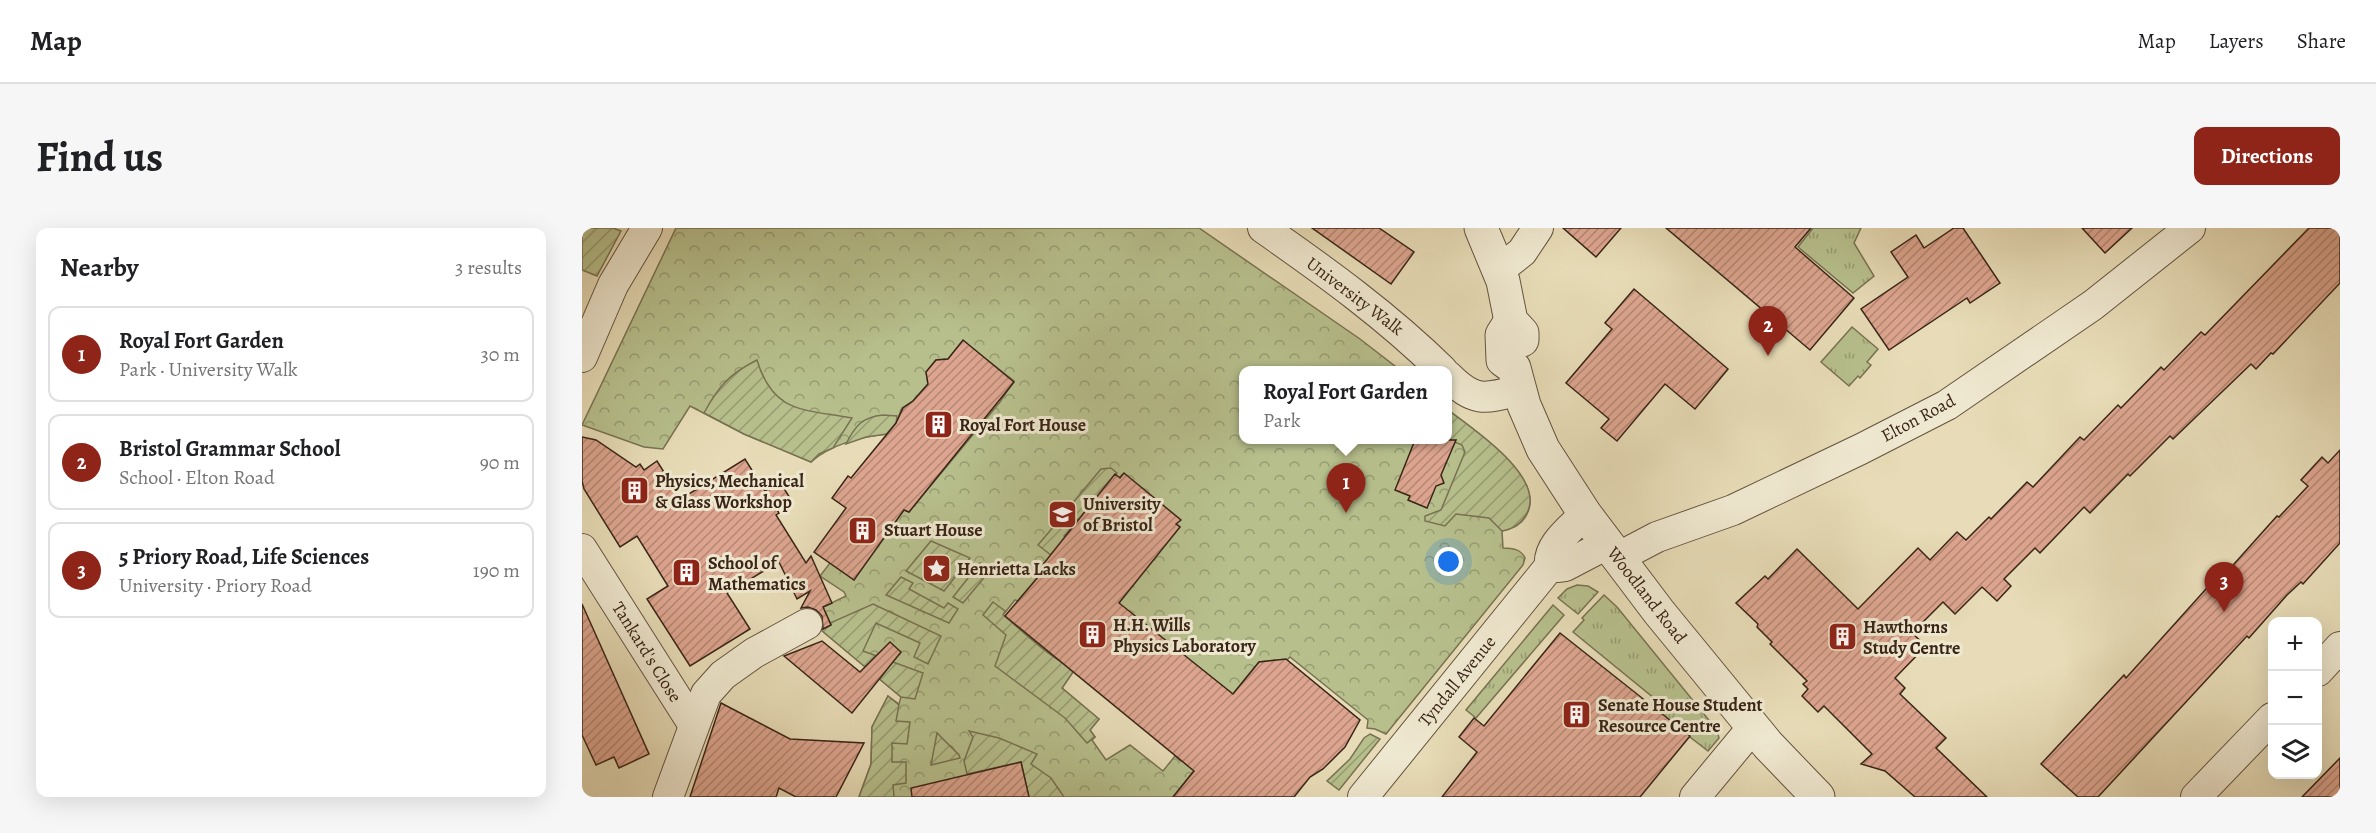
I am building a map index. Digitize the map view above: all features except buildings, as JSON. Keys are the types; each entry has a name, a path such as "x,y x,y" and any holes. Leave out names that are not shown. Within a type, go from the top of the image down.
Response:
{"street":[{"path":"582,357 613,285 647,228"},
{"name":"University Walk","path":"1263,228 1408,336 1438,366"},
{"name":"Woodland Road","path":"1480,228 1506,290 1511,321 1502,335 1503,360 1516,379 1543,449 1612,551 1753,727 1818,797"},
{"path":"1499,270 1522,252 1538,228"},
{"name":"Elton Road","path":"1612,551 1733,510 1947,405 2093,305 2190,228"},
{"path":"1452,379 1469,394 1482,398 1516,379"},
{"name":"Tyndall Avenue","path":"1363,797 1550,566 1549,559 1554,548 1585,514"},
{"name":"Tankard's Close","path":"582,549 693,724"},
{"path":"1550,566 1565,566 1612,551"},
{"path":"668,797 693,724 706,694 723,675 754,653 807,624"},
{"path":"2322,667 2340,647"},
{"path":"2196,797 2268,722"},
{"path":"1695,797 1753,727"}],"green space":[{"path":"586,228 613,228 621,231 597,276 582,270 582,236"},
{"path":"676,228 1199,228 1360,339 1395,366 1239,366 1239,444 1452,444 1452,413 1504,455 1526,485 1530,500 1527,514 1517,526 1502,531 1503,548 1519,551 1525,558 1523,565 1386,734 1367,728 1368,720 1290,657 1282,665 1276,660 1259,662 1232,695 1114,605 1180,527 1123,474 1100,493 1080,518 1083,521 1073,533 1069,531 1064,537 1068,540 1041,567 1044,570 1003,615 1065,665 1075,669 1062,688 1099,719 1090,730 1095,737 1092,740 1106,760 1130,745 1163,771 1175,756 1181,761 1184,758 1196,768 1173,797 859,797 871,764 872,727 888,696 899,704 901,697 821,630 831,625 823,607 846,596 844,592 820,576 830,563 854,580 899,507 909,512 1000,402 1014,381 963,341 948,359 936,360 926,372 928,384 913,401 902,408 896,423 887,434 847,442 827,451 811,462 744,434 690,406 663,449 644,447 582,425"},
{"path":"1813,228 1861,228 1854,243 1874,276 1853,293 1798,247"},
{"path":"1852,327 1878,349 1867,362 1871,365 1860,378 1858,376 1849,386 1821,362"},
{"path":"757,360 764,378 781,400 805,410 852,418 833,448 819,454 811,462 744,434 704,413 725,382"},
{"path":"1452,413 1504,455 1526,484 1530,499 1527,513 1520,523 1502,531 1489,518 1456,514 1445,526 1425,521 1425,516 1441,510 1465,452 1462,445 1452,441"},
{"path":"883,415 897,416 896,423 887,434 866,437 846,444 864,420"},
{"path":"1111,468 1117,473 1078,520 1066,511 1101,469"},
{"path":"1060,519 1071,528 1064,536 1068,540 1051,555 1038,545"},
{"path":"931,541 970,558 944,591 906,571"},
{"path":"980,563 992,568 963,603 953,597"},
{"path":"901,577 913,583 909,589 944,608 948,603 958,609 949,623 886,595"},
{"path":"1577,585 1588,586 1598,592 1578,614 1558,598 1567,589"},
{"path":"1604,595 1617,607 1717,730 1719,738 1708,751 1650,706 1655,699 1573,632 1584,620 1582,618"},
{"path":"993,602 1005,611 1003,615 1038,645 1056,659 1075,669 1062,688 1099,719 1090,730 1095,737 1087,743 1065,718 995,666 1006,635 983,615"},
{"path":"873,604 941,636 928,664 914,657 920,643 876,623 863,651 923,673 915,699 901,697 821,630 831,625 830,623"},
{"path":"1553,605 1564,615 1476,718 1466,710"},
{"path":"888,696 899,705 896,721 910,722 907,744 892,743 892,762 906,762 906,783 893,785 894,797 859,797 871,764 872,727"},
{"path":"969,731 999,738 1037,754 1031,764 1051,778 1064,797 1029,797 1021,762 967,774 964,761 973,737"},
{"path":"937,733 959,755 960,758 931,765"},
{"path":"1370,734 1380,739 1339,790 1327,781 1350,759 1364,738"}],"place":[{"name":"Bristol Grammar School","path":"1768,356"},
{"name":"Royal Fort House","path":"938,425"},
{"name":"Physics, Mechanical & Glass Workshop","path":"634,491"},
{"name":"Royal Fort Garden","path":"1346,513"},
{"name":"University of Bristol","path":"1062,514"},
{"name":"Stuart House","path":"863,530"},
{"name":"Henrietta Lacks","path":"936,569"},
{"name":"School of Mathematics","path":"687,573"},
{"name":"5 Priory Road, Life Sciences","path":"2224,612"},
{"name":"H.H. Wills Physics Laboratory","path":"1092,635"},
{"name":"Hawthorns Study Centre","path":"1842,637"},
{"name":"Senate House Student Resource Centre","path":"1577,715"}]}
